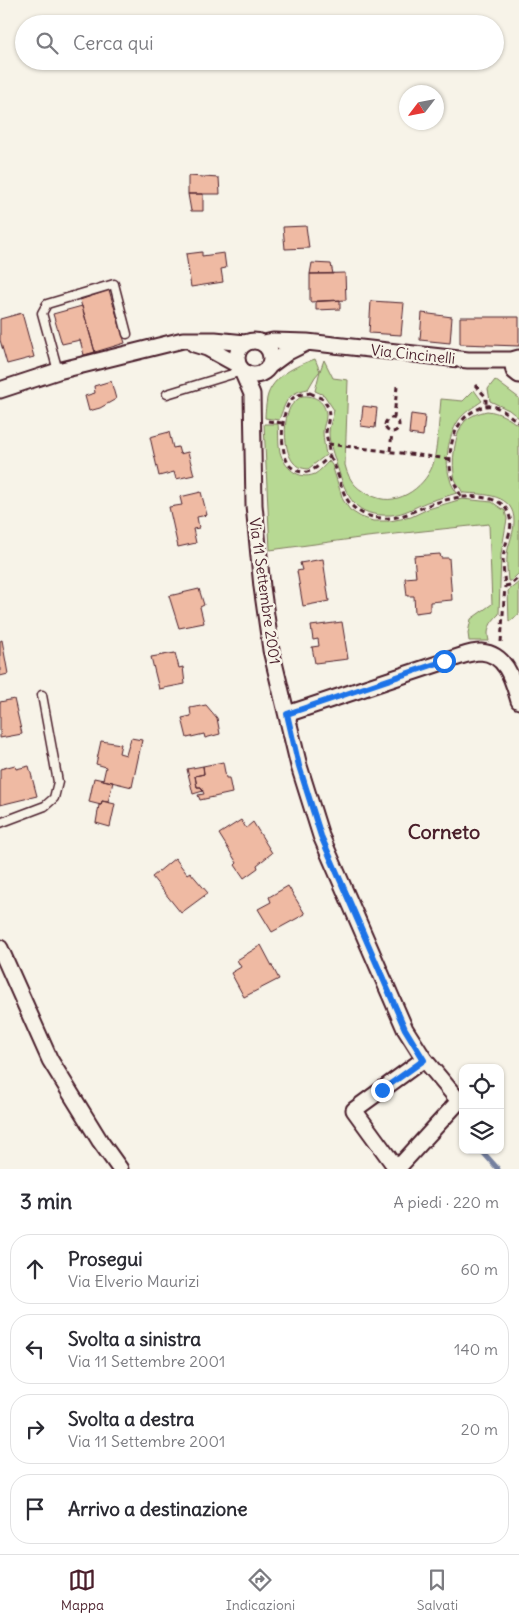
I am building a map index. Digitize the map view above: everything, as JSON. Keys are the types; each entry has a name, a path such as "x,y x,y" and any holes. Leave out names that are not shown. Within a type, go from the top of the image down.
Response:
{"street":[{"path":"183,340 207,348 253,376 260,375 288,352 307,342"},
{"path":"0,390 58,371 183,340 245,343"},
{"path":"240,368 236,359 240,347 251,341 264,343 271,354 267,369 252,394"},
{"name":"Via Cincinelli","path":"264,343 273,341 307,342 468,360 515,359"},
{"path":"515,359 514,371 519,375"},
{"name":"Via 11 Settembre 2001","path":"240,368 252,394 254,505 271,650 299,766 321,836 405,1029 424,1060 459,1101 396,1169 354,1110 424,1060"},
{"path":"287,714 461,656 480,652 495,656 506,665 519,701"},
{"path":"0,948 50,1060 100,1141 120,1169"}],"lane":[{"path":"58,371 42,313 47,304 114,284 127,334"},
{"path":"167,394 240,368"},
{"path":"0,823 45,806 54,798 58,782 42,695"}],"path":[{"path":"475,385 486,397 486,405"},
{"path":"394,418 397,386"},
{"path":"330,457 314,470 306,472 299,472 290,466 285,455 282,423 287,407 292,399 302,394 316,395 323,399 328,407 329,416 326,432 330,457 334,462 348,503 361,513 373,517 391,518 410,514 424,507 461,496 496,499 503,505 511,521 504,549 505,586 501,646"},
{"path":"461,496 453,481 450,459 455,433 461,421 473,411 486,405 494,407 519,423"},
{"path":"392,433 396,432 399,427 399,422 394,418"},
{"path":"392,433 388,431 385,425 389,419 394,418"},
{"path":"263,421 282,423"},
{"path":"390,451 392,433"},
{"path":"328,444 450,459"},
{"path":"505,586 510,585 519,577"}],"green space":[{"path":"315,359 320,371 308,389 296,393 288,399 279,420 265,418 267,398 270,390 279,378 300,365"},
{"path":"324,360 333,378 348,380 345,465 349,476 359,489 384,499 394,499 411,492 419,486 431,470 434,461 441,399 463,401 474,390 482,401 460,418 452,434 448,449 448,472 451,483 457,493 427,502 405,512 391,515 378,515 360,509 344,487 332,449 329,430 334,410 324,395 315,391"},
{"path":"495,380 519,398 519,418 509,410 490,401 488,389"},
{"path":"302,396 319,400 326,411 323,432 326,455 308,469 297,466 294,463 286,445 287,415 293,404"},
{"path":"487,411 504,416 519,426 519,573 511,581 508,581 507,557 514,522 513,513 504,501 497,497 463,493 454,473 454,449 461,426 470,417"},
{"path":"264,424 278,424 279,449 282,458 288,467 298,474 309,476 315,474 329,461 343,500 350,510 361,517 373,521 390,521 411,517 428,509 462,499 492,502 505,511 507,519 501,554 499,614 490,626 488,633 489,641 469,641 468,633 471,619 492,604 489,524 270,550"},
{"path":"519,582 519,614 509,622 508,591"}],"building":[{"path":"188,176 219,178 220,194 188,194"},
{"path":"188,194 203,194 203,211 191,211"},
{"path":"306,226 309,248 285,249 283,227"},
{"path":"202,252 202,256 224,253 226,268 221,269 223,282 191,287 186,254"},
{"path":"312,263 331,264 333,274 310,274"},
{"path":"345,273 346,300 310,302 310,274"},
{"path":"109,290 125,343 95,352 80,300"},
{"path":"340,300 340,309 316,310 316,301"},
{"path":"371,301 404,303 401,335 369,333"},
{"path":"82,306 95,352 84,355 80,340 62,344 53,314"},
{"path":"22,313 34,357 7,364 0,340 0,319"},
{"path":"422,313 452,317 450,343 420,340"},
{"path":"460,317 519,317 519,346 460,344"},
{"path":"111,381 116,399 100,408 89,411 85,396 95,393 94,386"},
{"path":"363,406 377,408 375,428 361,426"},
{"path":"411,414 425,416 423,436 409,434"},
{"path":"169,432 173,448 178,447 180,454 188,452 194,475 176,479 174,472 159,476 150,437"},
{"path":"201,492 207,515 197,517 199,528 193,529 196,543 178,547 169,507 182,505 180,497"},
{"path":"440,554 441,558 449,558 452,600 430,602 430,611 415,613 414,596 407,596 405,578 416,577 414,556"},
{"path":"323,559 329,601 303,606 297,571 302,570 300,563"},
{"path":"199,589 204,605 200,607 204,623 179,628 169,596"},
{"path":"342,622 348,659 315,663 312,647 319,646 318,639 313,640 311,626"},
{"path":"2,640 8,674 0,676 0,641"},
{"path":"175,653 179,668 183,667 185,684 159,689 151,657"},
{"path":"14,699 22,734 0,738 0,702"},
{"path":"206,705 217,718 220,734 205,738 204,734 187,738 182,718 191,716 190,708"},
{"path":"131,738 142,740 132,787 103,780 106,767 96,764 101,741 121,744 119,753 126,755"},
{"path":"223,762 226,778 229,778 232,793 200,800 198,795 204,794 201,787 197,787 195,776 204,774 203,766"},
{"path":"15,765 16,769 29,766 37,796 0,805 0,769"},
{"path":"203,766 204,774 195,776 197,787 201,787 203,791 193,794 187,769"},
{"path":"94,778 113,782 108,802 102,801 101,805 89,802"},
{"path":"102,801 115,804 110,827 96,823 99,805 101,805"},
{"path":"241,820 246,828 253,822 272,853 257,865 258,868 244,878 219,834"},
{"path":"175,858 187,874 190,872 208,893 181,913 152,877"},
{"path":"288,886 305,914 272,932 258,909 271,902 269,897"},
{"path":"261,945 279,979 244,997 231,973 241,967 237,960"}],"waterway":[{"path":"485,1154 498,1169"}],"district":[{"name":"Corneto","path":"444,831"}],"route":[{"path":"382,1090 424,1060 405,1029 321,836 299,766 287,714 444,661"}]}
